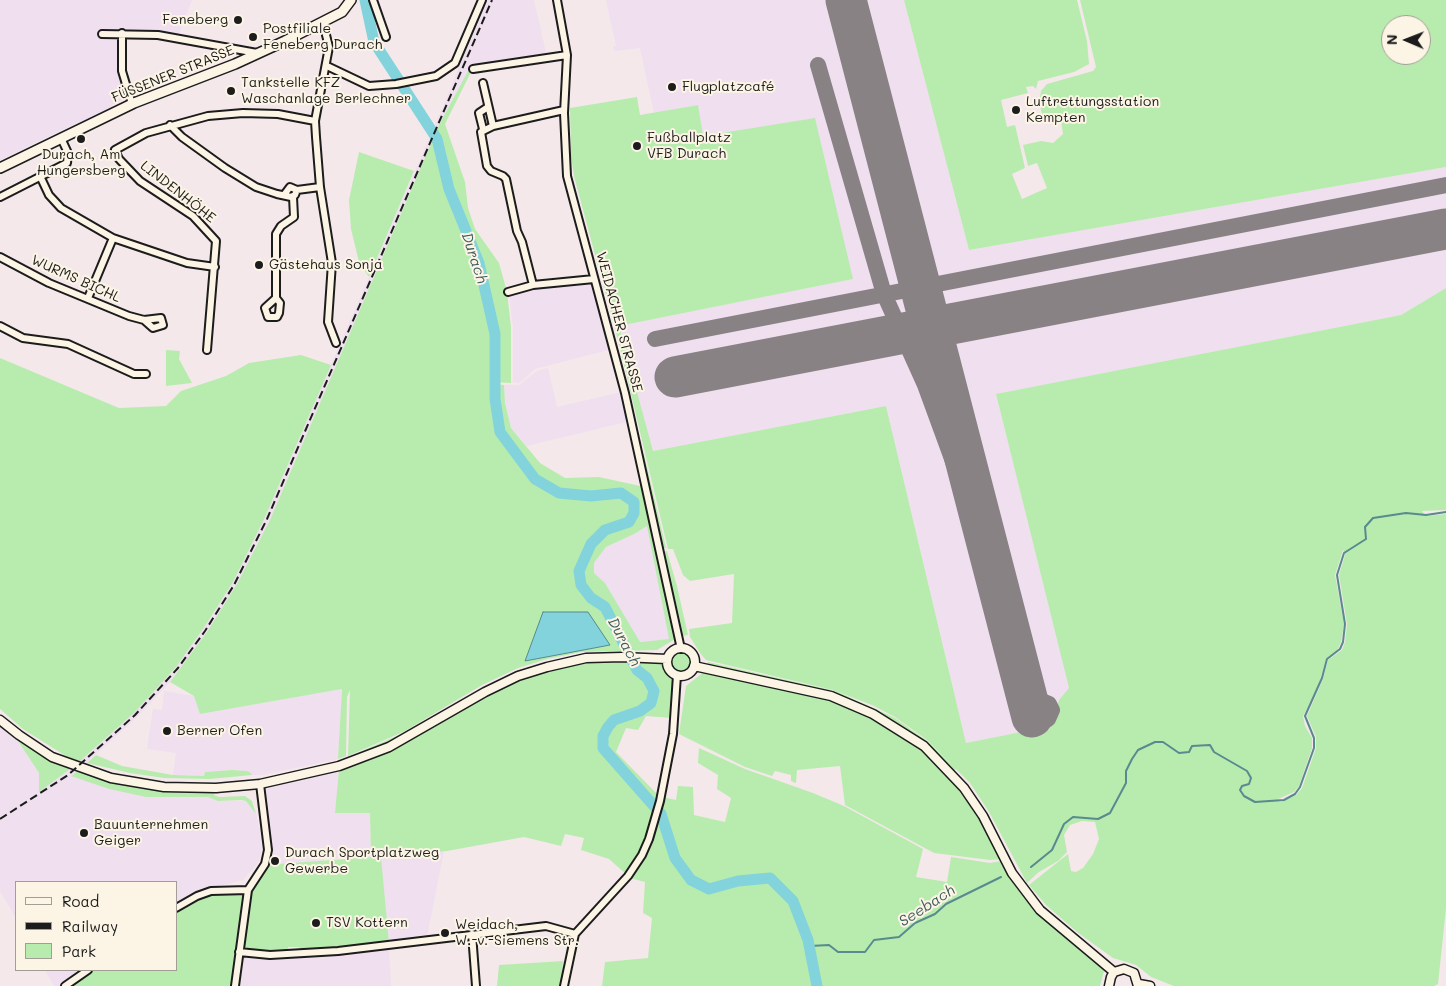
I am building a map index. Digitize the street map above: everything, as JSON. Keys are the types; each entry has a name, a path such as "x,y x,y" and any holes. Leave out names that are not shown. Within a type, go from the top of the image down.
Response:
{"main road":[{"name":"FÜSSENER STRASSE","path":"0,168 132,104 259,54 342,12 351,0"}],"street":[{"path":"374,0 386,37"},
{"path":"327,66 369,86 404,83 436,76 455,63 482,0"},
{"name":"WEIDACHER STRASSE","path":"557,0 567,55 564,110 567,176 638,450 681,649"},
{"path":"323,23 329,47 327,66 315,121 320,187 331,242 332,263 328,322 336,343"},
{"path":"122,33 122,71 132,104"},
{"path":"102,34 158,35 259,54"},
{"path":"473,69 567,55"},
{"path":"483,84 493,126"},
{"path":"488,108 479,113 483,129 480,137 487,166 491,171 506,179 517,230 533,285"},
{"path":"483,129 564,110"},
{"path":"170,125 208,116 243,113 278,114 315,121"},
{"path":"170,125 182,137 225,168 256,187 293,197"},
{"name":"LINDENHÖHE","path":"170,125 146,133 118,147 115,154 140,181 193,216 214,237 217,247 214,267"},
{"path":"0,197 67,164 68,153 61,138"},
{"path":"40,176 49,195 61,208 113,238 188,263 214,267 207,350"},
{"path":"284,195 290,187 297,190 320,187"},
{"path":"276,298 276,234 281,226 294,217 293,197 297,190"},
{"path":"88,298 113,238"},
{"name":"WURMS BICHL","path":"0,257 49,283 144,320"},
{"path":"508,292 533,285 594,279"},
{"path":"0,326 23,338 68,344 134,374 146,374"},
{"path":"564,986 569,951 574,934 628,876 642,855 652,828 660,801 673,734 676,707 677,676 668,667 667,659 672,651 681,649 692,654 694,666 689,673 677,676"},
{"path":"1,721 52,757 111,778 164,787 216,788 260,784 338,766 389,747 518,676 546,667 586,658 622,656 667,659"},
{"path":"694,666 831,696 873,714 924,746 964,788 983,816 1012,874 1040,910 1114,972"},
{"path":"235,986 248,890 265,864 268,850 260,784"},
{"path":"178,907 197,896 211,891 248,890"},
{"path":"239,952 270,955 338,951 546,926 574,934"},
{"path":"472,934 476,986"},
{"path":"1109,986 1110,977 1114,972 1129,970 1137,978 1138,985 1150,986"},
{"path":"64,986 86,971"}],"shaded area":[{"path":"0,0 192,0 177,38 120,36 127,98 111,105 113,108 91,119 79,122 0,160"},
{"path":"484,0 534,0 547,57 470,67 439,125 270,520 237,584 207,632 170,682 137,717 72,776 109,789 146,797 208,797 219,801 246,801 256,814 262,840 258,863 243,880 195,892 178,903 178,881 15,881 15,916 0,891 0,726 16,738 39,773 39,791 92,751 134,713 176,667 203,629 233,582 265,517 445,102 461,63 458,62"},
{"path":"606,0 904,0 969,250 1446,167 1446,288 1401,315 996,394 1069,688 1059,700 1051,726 966,743 886,406 652,451 619,326 853,279 702,136 697,105 654,113 640,48 614,51 613,47 616,46"},
{"path":"593,281 612,349 535,369 519,383 513,382 513,328 509,293"},
{"path":"548,368 557,407 622,392 630,421 527,446 511,428 505,403 504,385 519,385 537,371"},
{"path":"647,525 669,639 639,642 605,583 594,573 594,563 606,547 634,534"},
{"path":"342,689 338,759 262,775 252,775 247,771 232,770 205,772 204,776 173,775 176,753 147,749 153,709 162,710 164,691 194,696 201,714"},
{"path":"339,769 336,813 370,813 371,857 324,859 324,862 266,865 271,840 264,786"},
{"path":"444,851 427,937 389,943 380,857"},
{"path":"389,946 391,986 237,986 240,955 269,959 339,953"},
{"path":"46,971 82,971 60,986 54,986"}],"green space":[{"path":"904,0 1077,0 1087,41 1089,64 1074,72 1038,81 1036,89 1033,86 1026,87 1028,93 1001,100 1007,127 1015,125 1025,168 1012,174 1022,199 1047,188 1037,163 1028,166 1023,145 1041,141 1053,143 1063,134 1061,121 1042,114 1039,102 1041,91 1047,84 1093,71 1096,67 1080,0 1446,0 1446,167 969,250"},
{"path":"468,71 471,72 445,124 465,182 468,208 475,229 499,263 507,292 511,327 511,383 491,382 491,384 504,385 505,403 511,428 540,463 565,478 599,477 645,487 677,638 657,650 581,652 547,659 518,668 482,685 405,731 348,756 350,690 347,697 346,756 338,759 342,689 200,714 194,696 170,682 207,632 237,584 270,520 439,125","holes":["647,526 669,639 640,642 605,583 594,573 594,563 606,547"]},
{"path":"637,97 640,115 698,105 703,136 815,118 853,279 619,326 653,451 886,406 966,743 1051,726 1059,700 1069,688 996,394 1401,315 1446,288 1446,510 1422,511 1426,516 1446,514 1446,908 1438,984 1434,986 1174,986 1151,977 1136,965 1113,958 1077,932 1046,905 1029,885 1068,854 1071,871 1076,872 1083,868 1093,854 1099,839 1095,822 1082,821 1070,825 1064,835 1067,852 1058,861 1039,872 1027,883 989,812 970,783 925,744 893,721 853,701 832,694 833,690 706,660 690,637 689,629 732,623 734,574 690,581 683,575 673,549 668,549 620,348 574,176 571,156 570,108","holes":["1343,550 1345,555 1339,575 1347,624 1345,642 1342,650 1328,660 1323,679 1307,716 1316,737 1316,748 1302,788 1296,795 1280,802 1278,799 1294,792 1299,786 1312,748 1312,738 1305,726 1303,716 1315,695 1327,659 1337,651 1341,642 1344,624 1335,575","836,691 872,705 895,717 927,740 956,769 927,741 895,718"]},
{"path":"359,152 414,171 369,277 359,262 351,229 349,200"},
{"path":"166,350 180,351 179,359 192,383 166,386"},
{"path":"301,355 331,365 265,517 233,582 176,667 134,713 80,761 69,758 23,729 0,709 0,358 119,408 166,406 181,391 226,376 249,363"},
{"path":"644,454 666,548 662,549 641,455"},
{"path":"667,551 688,635 682,636 663,552"},
{"path":"681,651 689,654 692,662 689,670 681,673 673,670 670,662 673,654"},
{"path":"622,652 586,656 546,664 388,744 349,759 348,757 406,732 484,687 519,670 582,654"},
{"path":"631,661 665,664 669,674 673,677 673,707 672,718 646,716 638,730 626,728 616,752 658,795 647,838 627,875 609,859 581,850 584,838 565,834 561,846 524,837 447,851 381,857 389,943 300,951 299,947 288,947 287,952 241,950 250,890 266,865 371,857 370,813 335,813 339,769 412,740 487,696 520,680 548,671 587,663"},
{"path":"708,662 831,690 830,694 707,665"},
{"path":"705,671 832,700 872,716 922,748 950,775 981,817 1001,859 990,860 934,853 845,805 840,766 797,770 796,783 791,781 791,775 775,771 772,776 745,767 679,734 686,686"},
{"path":"16,738 51,760 70,769 39,792 39,773"},
{"path":"699,748 745,769 844,806 923,849 916,877 947,882 951,857 990,863 1002,861 1038,913 1105,967 1100,986 602,986 605,962 648,958 652,918 643,913 645,882 630,878 663,797 676,800 678,786 693,787 694,815 725,822 731,798 717,789 718,775 698,763"},
{"path":"96,755 122,766 173,775 204,776 205,772 232,770 247,771 252,775 210,779 164,778 130,773 87,763"},
{"path":"78,771 137,786 165,790 214,791 214,795 219,797 245,796 252,801 256,814 246,801 218,801 208,797 146,797 109,789 71,776"},
{"path":"245,893 233,986 68,986 90,971 178,971 178,911 198,898 212,894"},
{"path":"563,961 561,986 497,986 499,965"}],"water":[{"path":"543,612 588,612 610,645 525,661"}],"waterway":[{"name":"Durach","path":"365,0 374,42 437,139 449,189 479,263 495,334 495,399 500,432 535,479 559,493 591,496 621,493 634,502 634,513 629,522 605,530 591,544 579,571 581,585 591,598 605,607 637,670 647,678 654,691 651,703 640,711 614,720 603,736 603,748 661,814 675,858 691,880 709,889 738,881 770,878 793,901 808,940 817,986"},
{"name":"Seebach","path":"1031,867 1052,850 1064,824 1073,817 1098,819 1110,813 1126,783 1126,771 1132,759 1138,750 1155,742 1163,742 1179,753 1189,752 1192,746 1210,745 1214,752 1247,771 1251,778 1249,784 1242,786 1240,790 1244,796 1255,802 1284,800 1295,794 1300,787 1314,748 1314,738 1305,716 1322,678 1327,659 1340,649 1343,642 1345,624 1337,575 1344,553 1366,539 1365,527 1373,518 1406,513 1426,515 1446,512"},
{"name":"Seebach","path":"810,946 829,945 838,952 865,952 874,940 899,937 915,923 935,914 946,904 1001,877"}],"taxiway":[{"path":"818,65 884,294 925,385 966,497 1027,713 1033,723 1039,724 1048,719 1052,710 1049,704 1039,700 1024,689"},
{"path":"655,339 1446,185"}],"runway":[{"path":"846,0 1032,717"},
{"path":"675,377 1446,229"}],"railway":[{"path":"0,819 68,775 135,715 178,668 205,631 234,585 267,519 492,0"}],"place":[{"name":"Feneberg","path":"238,20"},
{"name":"Postfiliale Feneberg Durach","path":"253,37"},
{"name":"Flugplatzcafé","path":"672,87"},
{"name":"Tankstelle KFZ Waschanlage Berlechner","path":"231,91"},
{"name":"Luftrettungsstation Kempten","path":"1016,110"},
{"name":"Durach, Am Hungersberg","path":"81,139"},
{"name":"Fußballplatz VFB Durach","path":"637,146"},
{"name":"Gästehaus Sonja","path":"259,265"},
{"name":"Berner Ofen","path":"167,731"},
{"name":"Bauunternehmen Geiger","path":"84,833"},
{"name":"Durach Sportplatzweg Gewerbe","path":"275,861"},
{"name":"TSV Kottern","path":"316,923"},
{"name":"Weidach, W.-v.-Siemens Str.","path":"445,933"}]}
